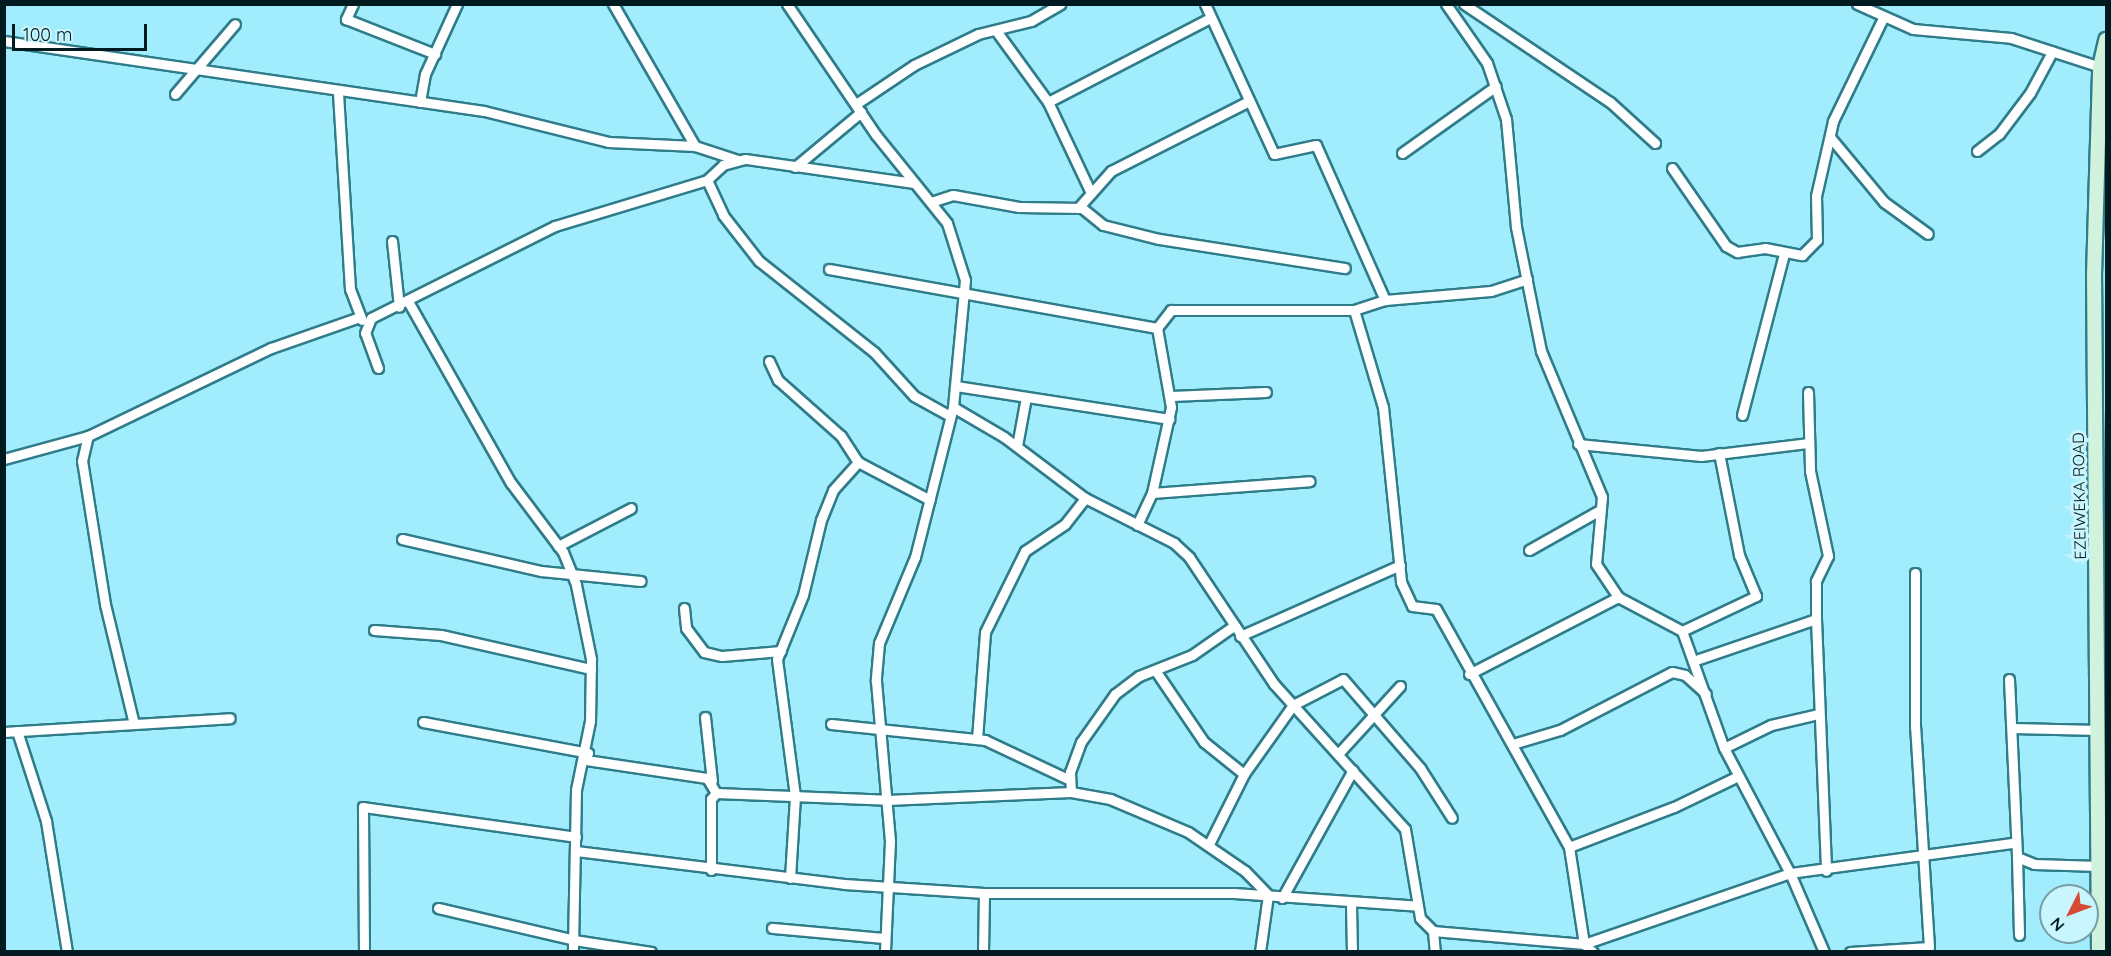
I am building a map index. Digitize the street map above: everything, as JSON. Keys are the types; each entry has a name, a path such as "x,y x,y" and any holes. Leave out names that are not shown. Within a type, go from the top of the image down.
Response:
{"main road":[{"name":"EZEIWEKA ROAD","path":"2099,951 2103,884 2099,866 2103,796 2099,730 2103,692 2100,67 2106,40"}],"street":[{"path":"353,4 346,19 435,54"},
{"path":"420,102 435,54 457,4"},
{"path":"613,4 695,146"},
{"path":"795,167 859,108 914,65 978,34 997,32 1060,4"},
{"path":"1205,4 1274,154 1316,145 1385,300"},
{"path":"1446,4 1470,33 1496,86 1506,119 1513,207 1540,351 1578,444 1600,489 1596,564 1618,597 1682,631 1710,698 1724,748 1791,873 1824,951"},
{"path":"1464,4 1610,102 1655,143"},
{"path":"1857,4 1883,18 1913,29 1973,32 2100,67"},
{"path":"789,5 859,108 914,183 931,202 958,247 965,297 952,412 915,557 879,643 876,681 883,731 887,800 885,951"},
{"path":"1048,102 1210,18"},
{"path":"1672,168 1726,246 1737,252 1765,248 1784,254 1802,255 1817,240 1816,196 1830,137 1883,18"},
{"path":"175,94 235,24"},
{"path":"997,32 1048,102 1091,193"},
{"path":"4,41 197,69 338,93 420,102 562,127 619,144 695,146 738,160 914,183"},
{"path":"1977,151 1999,134 2031,93 2052,52"},
{"path":"1402,153 1496,86"},
{"path":"338,93 345,238 351,303 363,320 378,368"},
{"path":"1078,208 1111,171 1249,101"},
{"path":"1830,137 1884,202 1928,234"},
{"path":"4,459 88,436 271,348 363,320 409,303 555,226 707,180 738,160"},
{"path":"707,180 723,215 759,261 874,352 914,396 952,412 1017,446 1085,498 1137,525 1189,557 1240,636 1293,705 1404,829 1420,918 1433,931 1562,948 1584,944 1791,873 1826,871 2013,843"},
{"path":"931,202 952,195 1019,207 1078,208 1109,227 1159,239 1345,268"},
{"path":"392,241 399,307"},
{"path":"1742,415 1784,254"},
{"path":"829,269 965,297 1157,328"},
{"path":"1137,525 1152,493 1169,419 1171,396 1157,328 1171,310 1354,310 1385,300 1479,293 1527,279"},
{"path":"409,303 516,491 558,546 571,572 591,669 587,757 576,790 573,951"},
{"path":"1354,310 1383,407 1400,565 1409,602 1416,608 1436,609 1469,674 1516,743 1569,847 1584,944 1593,951"},
{"path":"769,361 778,380 841,436 858,462 930,500"},
{"path":"956,386 1169,419"},
{"path":"1171,396 1266,392"},
{"path":"1808,392 1809,442 1828,556 1816,581 1818,714 1826,871"},
{"path":"1017,446 1026,398"},
{"path":"88,436 82,461 105,604 133,720"},
{"path":"1578,444 1719,453 1809,442"},
{"path":"1682,631 1756,596 1739,555 1719,453"},
{"path":"790,878 795,796 776,678 781,651 803,595 821,520 833,490 858,462"},
{"path":"1152,493 1310,481"},
{"path":"977,739 985,632 1025,551 1065,524 1085,498"},
{"path":"558,546 631,508"},
{"path":"1529,550 1600,510"},
{"path":"402,539 541,571 571,572 641,581"},
{"path":"1240,636 1400,565"},
{"path":"1850,951 1929,947 1915,728 1915,573"},
{"path":"1469,674 1618,597"},
{"path":"684,608 686,628 704,652 722,656 781,651"},
{"path":"1693,661 1816,619"},
{"path":"1071,792 1070,780 1081,742 1099,712 1115,694 1155,670 1192,656 1235,625"},
{"path":"374,630 441,635 591,669"},
{"path":"1155,670 1204,742 1244,774"},
{"path":"1516,743 1560,730 1672,672 1685,675 1710,698"},
{"path":"1209,844 1244,774 1293,705 1343,679 1420,768 1452,818"},
{"path":"2009,679 2012,728 2013,843 2017,857 2019,934"},
{"path":"1338,754 1400,687"},
{"path":"1724,748 1771,725 1818,714"},
{"path":"705,717 712,781 716,793"},
{"path":"4,732 133,720 230,718"},
{"path":"423,722 712,781"},
{"path":"831,724 977,739 1009,747 1070,780"},
{"path":"2012,728 2099,730"},
{"path":"17,731 46,821 67,951"},
{"path":"1282,898 1353,770"},
{"path":"1569,847 1674,807 1738,776"},
{"path":"716,793 887,800 1071,792 1110,799 1209,844 1268,895"},
{"path":"711,870 711,799 716,793"},
{"path":"364,951 363,807 576,837"},
{"path":"576,851 711,870 984,894 1268,895 1351,905 1418,906"},
{"path":"2017,857 2034,864 2099,866"},
{"path":"983,951 984,894"},
{"path":"1260,951 1268,895"},
{"path":"1351,905 1352,951"},
{"path":"438,909 574,940 651,951"},
{"path":"772,928 885,938"},
{"path":"1433,931 1435,951"}]}
